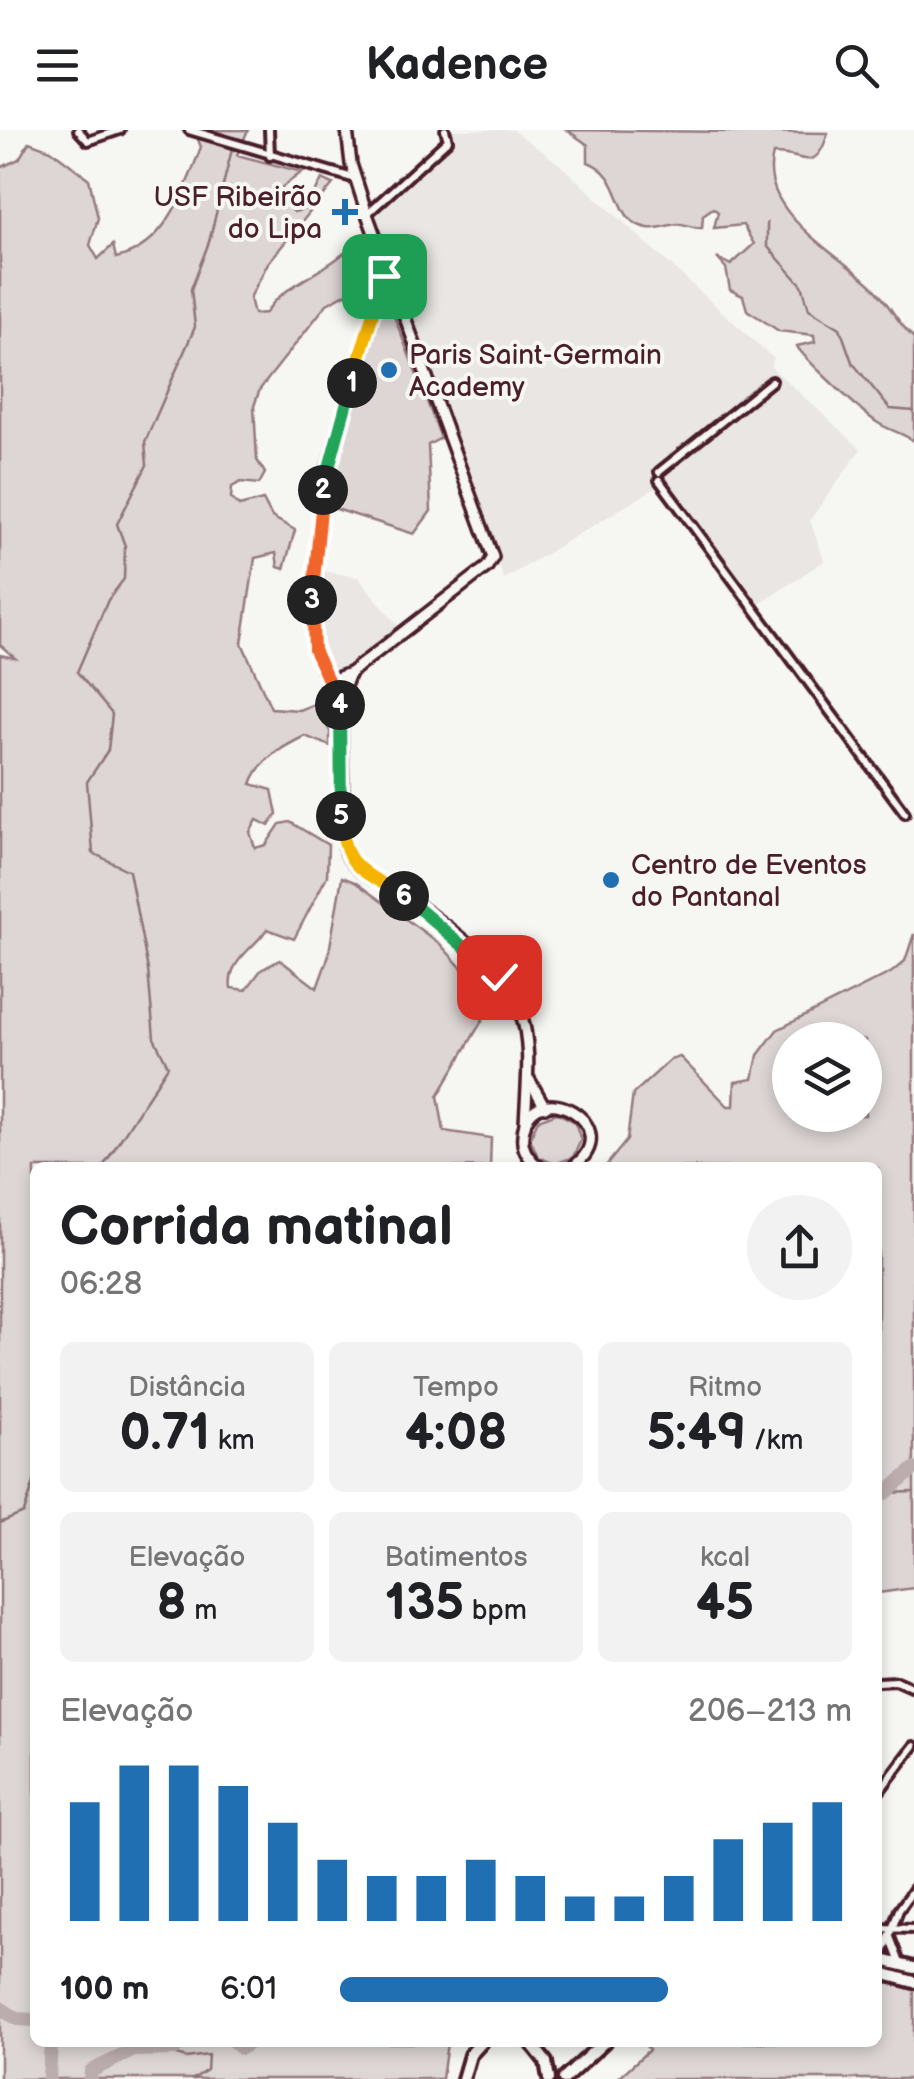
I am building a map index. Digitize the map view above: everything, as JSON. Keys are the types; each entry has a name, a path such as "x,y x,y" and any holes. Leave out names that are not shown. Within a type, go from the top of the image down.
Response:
{"highway":[{"path":"882,1960 914,1968"},
{"path":"882,1973 914,1982"},
{"path":"463,2078 466,2063 478,2047"},
{"path":"534,2047 546,2062 549,2079"},
{"path":"564,2079 599,2047"}],"main road":[{"path":"329,681 350,674 488,566 492,557 366,214 347,130"},
{"path":"384,259 382,291 323,489 311,637 339,702 345,855 445,928 499,977 523,1021 528,1162"},
{"path":"382,291 394,289"},
{"path":"339,702 350,674"},
{"path":"526,1072 545,1106"},
{"path":"525,1126 545,1106 564,1106 583,1119 589,1141 577,1162"},
{"path":"526,1154 534,1162"},
{"path":"466,2047 466,2063"}],"street":[{"path":"78,130 88,141 120,130"},
{"path":"189,130 230,146 356,179"},
{"path":"268,130 270,156"},
{"path":"366,214 448,140 445,130"},
{"path":"772,382 659,476 906,813"},
{"path":"882,1681 914,1688"},
{"path":"882,1788 914,1746"},
{"path":"882,1952 914,1889"},
{"path":"882,1928 914,1929"},
{"path":"889,1936 901,1964"}],"shaded area":[{"path":"183,130 248,130 237,155 302,172 281,188 284,201 294,212 308,208 322,179 333,184 268,263 250,298 254,314 266,313 284,293 337,259 360,237 368,243 368,257 347,293 327,304 260,389 254,406 257,460 265,473 259,484 241,482 232,487 231,498 239,506 263,500 272,517 295,530 284,569 278,567 276,553 255,558 242,643 271,708 299,710 314,704 330,731 330,746 305,736 266,761 251,784 272,790 277,814 269,826 257,820 250,832 255,848 266,845 280,824 290,822 328,845 327,876 294,939 267,929 237,963 231,988 246,990 261,970 280,960 317,988 328,958 342,877 355,882 440,944 484,993 483,1019 438,1096 444,1131 491,1138 490,1162 30,1162 30,2047 446,2047 442,2079 0,2079 0,655 15,658 0,645 0,168 19,159 29,142 51,150 89,179 98,218 90,245 98,259 113,245 116,258 133,252 161,229 180,198 201,147 197,137"},
{"path":"449,130 513,130 558,163 774,359 770,366 861,449 810,520 824,561 746,613 659,486 504,579 374,226 378,212 457,138"},
{"path":"567,130 828,133 813,158 773,154 771,174 788,212 876,290 914,338 914,441 871,418 810,361 797,346 815,342 814,335 779,331 747,310 743,296 730,290 726,268 717,258 731,265 754,244 743,225 714,228 718,212 713,208 703,215 702,228 679,224 652,228 636,224 628,217 608,177 588,162 588,145"},
{"name":"Paris Saint-Germain Academy","path":"386,295 441,438 428,445 431,511 414,534 333,508 333,466"},
{"path":"322,571 358,577 399,627 339,673 333,670 319,631"},
{"path":"914,934 914,1588 882,1592 882,1162 609,1162 627,1140 633,1094 670,1060 680,1057 728,1106 734,1106 735,1082 753,1079 758,1055 772,1037 772,1132 882,1132 882,1022 793,1022 892,972 905,961"},
{"path":"557,1113 575,1122 581,1140 573,1157 550,1162 538,1157 530,1138 538,1120"},
{"path":"882,1977 914,1986 914,2079 617,2079 649,2050 647,2047 882,2047"}],"waterway":[{"path":"106,1162 168,1066 154,1038 148,970 129,871 93,853 87,782 108,750 112,714 77,672 108,600 124,579 125,546 117,524 147,465 145,442 195,327 191,289 209,242 233,145"},
{"path":"767,223 767,246 802,285 809,309 840,328 852,362 890,409 914,411"},
{"path":"882,1492 886,1493 914,1469"},
{"path":"886,1493 914,1492"},
{"path":"0,1523 24,1513 30,1494"},
{"path":"0,2008 17,2019 30,2020"},
{"path":"49,2079 51,2047"},
{"path":"90,2079 91,2071 134,2050 176,2047"},
{"path":"163,2050 186,2058 208,2055 207,2070 193,2079"}],"place":[{"name":"USF Ribeirão do Lipa","path":"345,212"},
{"name":"Paris Saint-Germain Academy","path":"389,370"},
{"name":"Centro de Eventos do Pantanal","path":"611,880"}],"route":[{"path":"384,276 325,476 312,596 314,650 341,711 339,756 345,855 352,864 406,897 499,977"}]}
